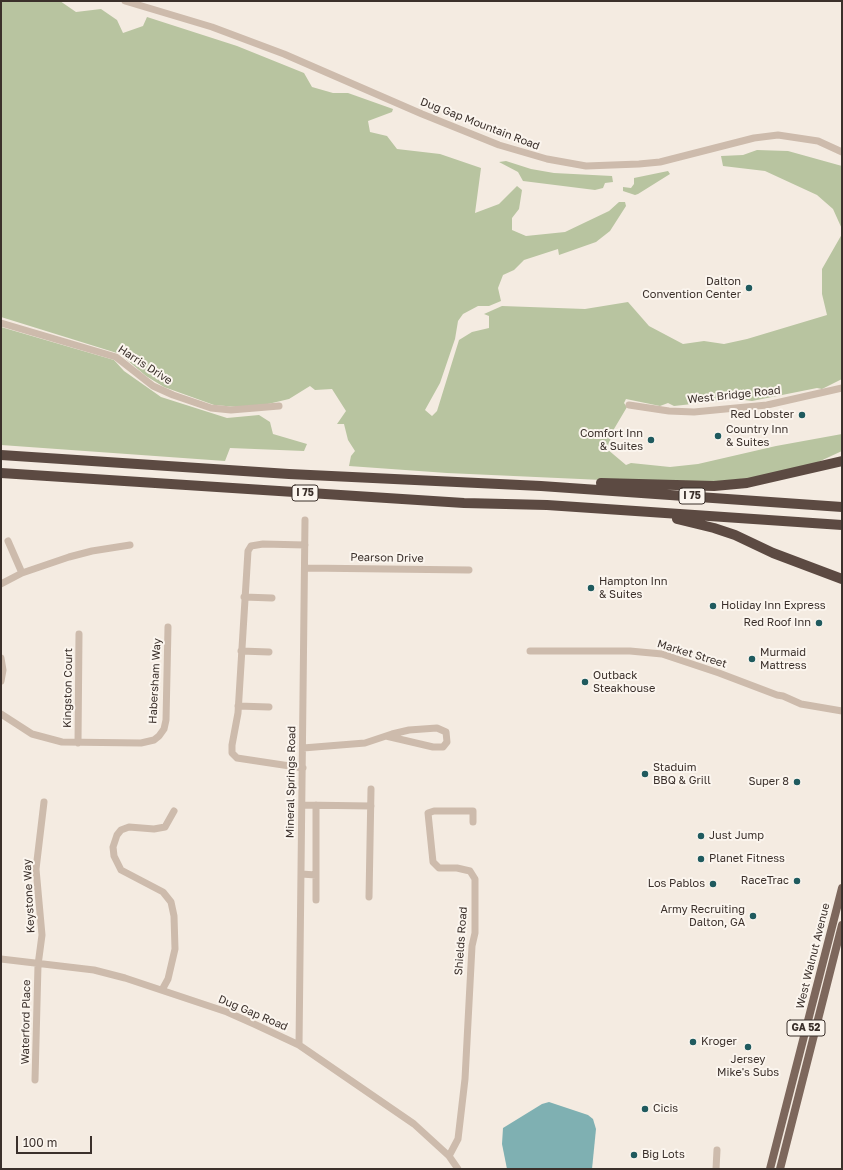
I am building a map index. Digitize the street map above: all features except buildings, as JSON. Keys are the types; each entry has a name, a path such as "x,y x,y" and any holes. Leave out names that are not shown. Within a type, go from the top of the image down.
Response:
{"highway":[{"name":"I 75","path":"1,455 297,475 541,486 842,507"},
{"path":"541,486 604,483 714,486 766,480 842,461"},
{"name":"I 75","path":"1,473 464,503 547,505 842,525"},
{"path":"656,512 735,535 772,553 842,579"}],"main road":[{"name":"West Walnut Avenue","path":"770,1169 842,888"},
{"name":"West Walnut Avenue","path":"780,1169 842,925"}],"street":[{"name":"Dug Gap Mountain Road","path":"125,1 212,27 284,54 422,114 513,150 547,159 586,166 660,162 766,136 804,138 818,141 842,152"},
{"name":"Harris Drive","path":"1,323 116,357 153,386 173,396 211,408 231,410 279,406"},
{"name":"West Bridge Road","path":"629,405 669,411 694,412 766,405 842,388"},
{"name":"Mineral Springs Road","path":"299,1045 305,520"},
{"path":"8,541 22,573"},
{"path":"302,768 234,756 232,745 238,706 246,561 248,551 251,546 263,544 305,545"},
{"path":"1,584 22,573 92,551 130,545"},
{"name":"Pearson Drive","path":"305,568 469,570"},
{"path":"244,597 272,598"},
{"name":"Habersham Way","path":"1,714 32,734 53,740 78,743 141,743 159,736 164,729 166,720 168,627"},
{"name":"Kingston Court","path":"78,743 79,634"},
{"path":"241,651 269,652"},
{"name":"Market Street","path":"530,651 630,651 662,654 719,673 802,704 842,711"},
{"path":"1,658 3,670 1,681"},
{"path":"238,706 269,707"},
{"path":"303,748 364,743 386,736 409,730 437,728 446,732 447,742 443,747 433,748 386,736"},
{"path":"369,897 371,789"},
{"name":"Keystone Way","path":"38,965 42,935 36,869 44,802"},
{"path":"302,805 371,806"},
{"path":"316,805 316,900"},
{"path":"162,990 168,979 175,949 174,916 171,902 163,892 121,870 114,856 113,847 117,835 121,830 130,827 154,829 165,827 174,811"},
{"name":"Shields Road","path":"449,1156 458,1139 465,1080 472,946 475,933 475,879 470,871 457,868 439,868 432,862 428,813 434,811 472,811 473,822"},
{"path":"301,874 316,875"},
{"name":"Dug Gap Road","path":"1,959 38,965 94,970 162,990 227,1012 299,1045 414,1124 449,1156 458,1169"},
{"name":"Waterford Place","path":"35,1080 38,965"},
{"path":"716,1169 718,1150"}],"green space":[{"path":"1,1 60,1 76,12 101,9 117,20 123,33 143,26 147,17 237,46 304,73 312,87 333,93 348,93 393,109 392,112 368,121 370,132 387,136 397,149 440,154 481,168 475,213 499,204 517,186 522,190 519,209 512,218 512,230 526,236 565,232 609,211 619,202 625,202 626,206 610,231 596,242 559,255 558,249 524,260 514,270 503,275 498,288 501,301 489,306 478,306 463,314 458,321 455,339 440,383 425,410 432,416 437,411 459,340 472,332 489,328 489,316 484,314 502,306 585,309 628,302 649,326 683,344 704,341 724,344 747,339 827,315 822,294 822,269 842,234 842,379 822,389 817,388 752,401 737,399 674,406 668,403 660,406 626,399 624,403 627,407 614,429 607,449 626,465 631,463 670,467 698,464 776,446 842,434 842,451 816,463 771,476 691,484 447,473 349,466 351,456 355,451 348,440 344,424 337,424 346,411 332,389 315,390 310,386 289,399 268,404 237,407 214,405 164,387 146,376 120,354 1,317"},
{"path":"757,150 788,151 842,166 842,229 833,209 817,195 765,171 723,166 721,156 743,155"},
{"path":"506,161 531,169 554,173 612,176 613,182 605,183 603,188 595,190 523,181 518,172 499,162"},
{"path":"668,171 670,174 638,194 635,195 623,191 623,187 631,188 634,184 634,178"},
{"path":"1,327 114,360 124,371 161,397 227,418 259,415 270,422 273,434 307,444 304,451 230,448 225,461 1,445"}],"water":[{"path":"549,1102 588,1115 593,1119 596,1129 592,1169 507,1169 502,1144 503,1128 542,1104"}],"place":[{"name":"Dalton Convention Center","path":"749,288"},
{"name":"Red Lobster","path":"802,415"},
{"name":"Country Inn & Suites","path":"718,436"},
{"name":"Comfort Inn & Suites","path":"651,440"},
{"name":"Hampton Inn & Suites","path":"591,588"},
{"name":"Holiday Inn Express","path":"713,606"},
{"name":"Red Roof Inn","path":"819,623"},
{"name":"Murmaid Mattress","path":"752,659"},
{"name":"Outback Steakhouse","path":"585,682"},
{"name":"Staduim BBQ & Grill","path":"645,774"},
{"name":"Super 8","path":"797,782"},
{"name":"Just Jump","path":"701,836"},
{"name":"Planet Fitness","path":"701,859"},
{"name":"RaceTrac","path":"797,881"},
{"name":"Los Pablos","path":"713,884"},
{"name":"Army Recruiting Dalton, GA","path":"753,916"},
{"name":"Kroger","path":"693,1042"},
{"name":"Jersey Mike's Subs","path":"748,1047"},
{"name":"Cicis","path":"645,1109"},
{"name":"Big Lots","path":"634,1155"}]}
